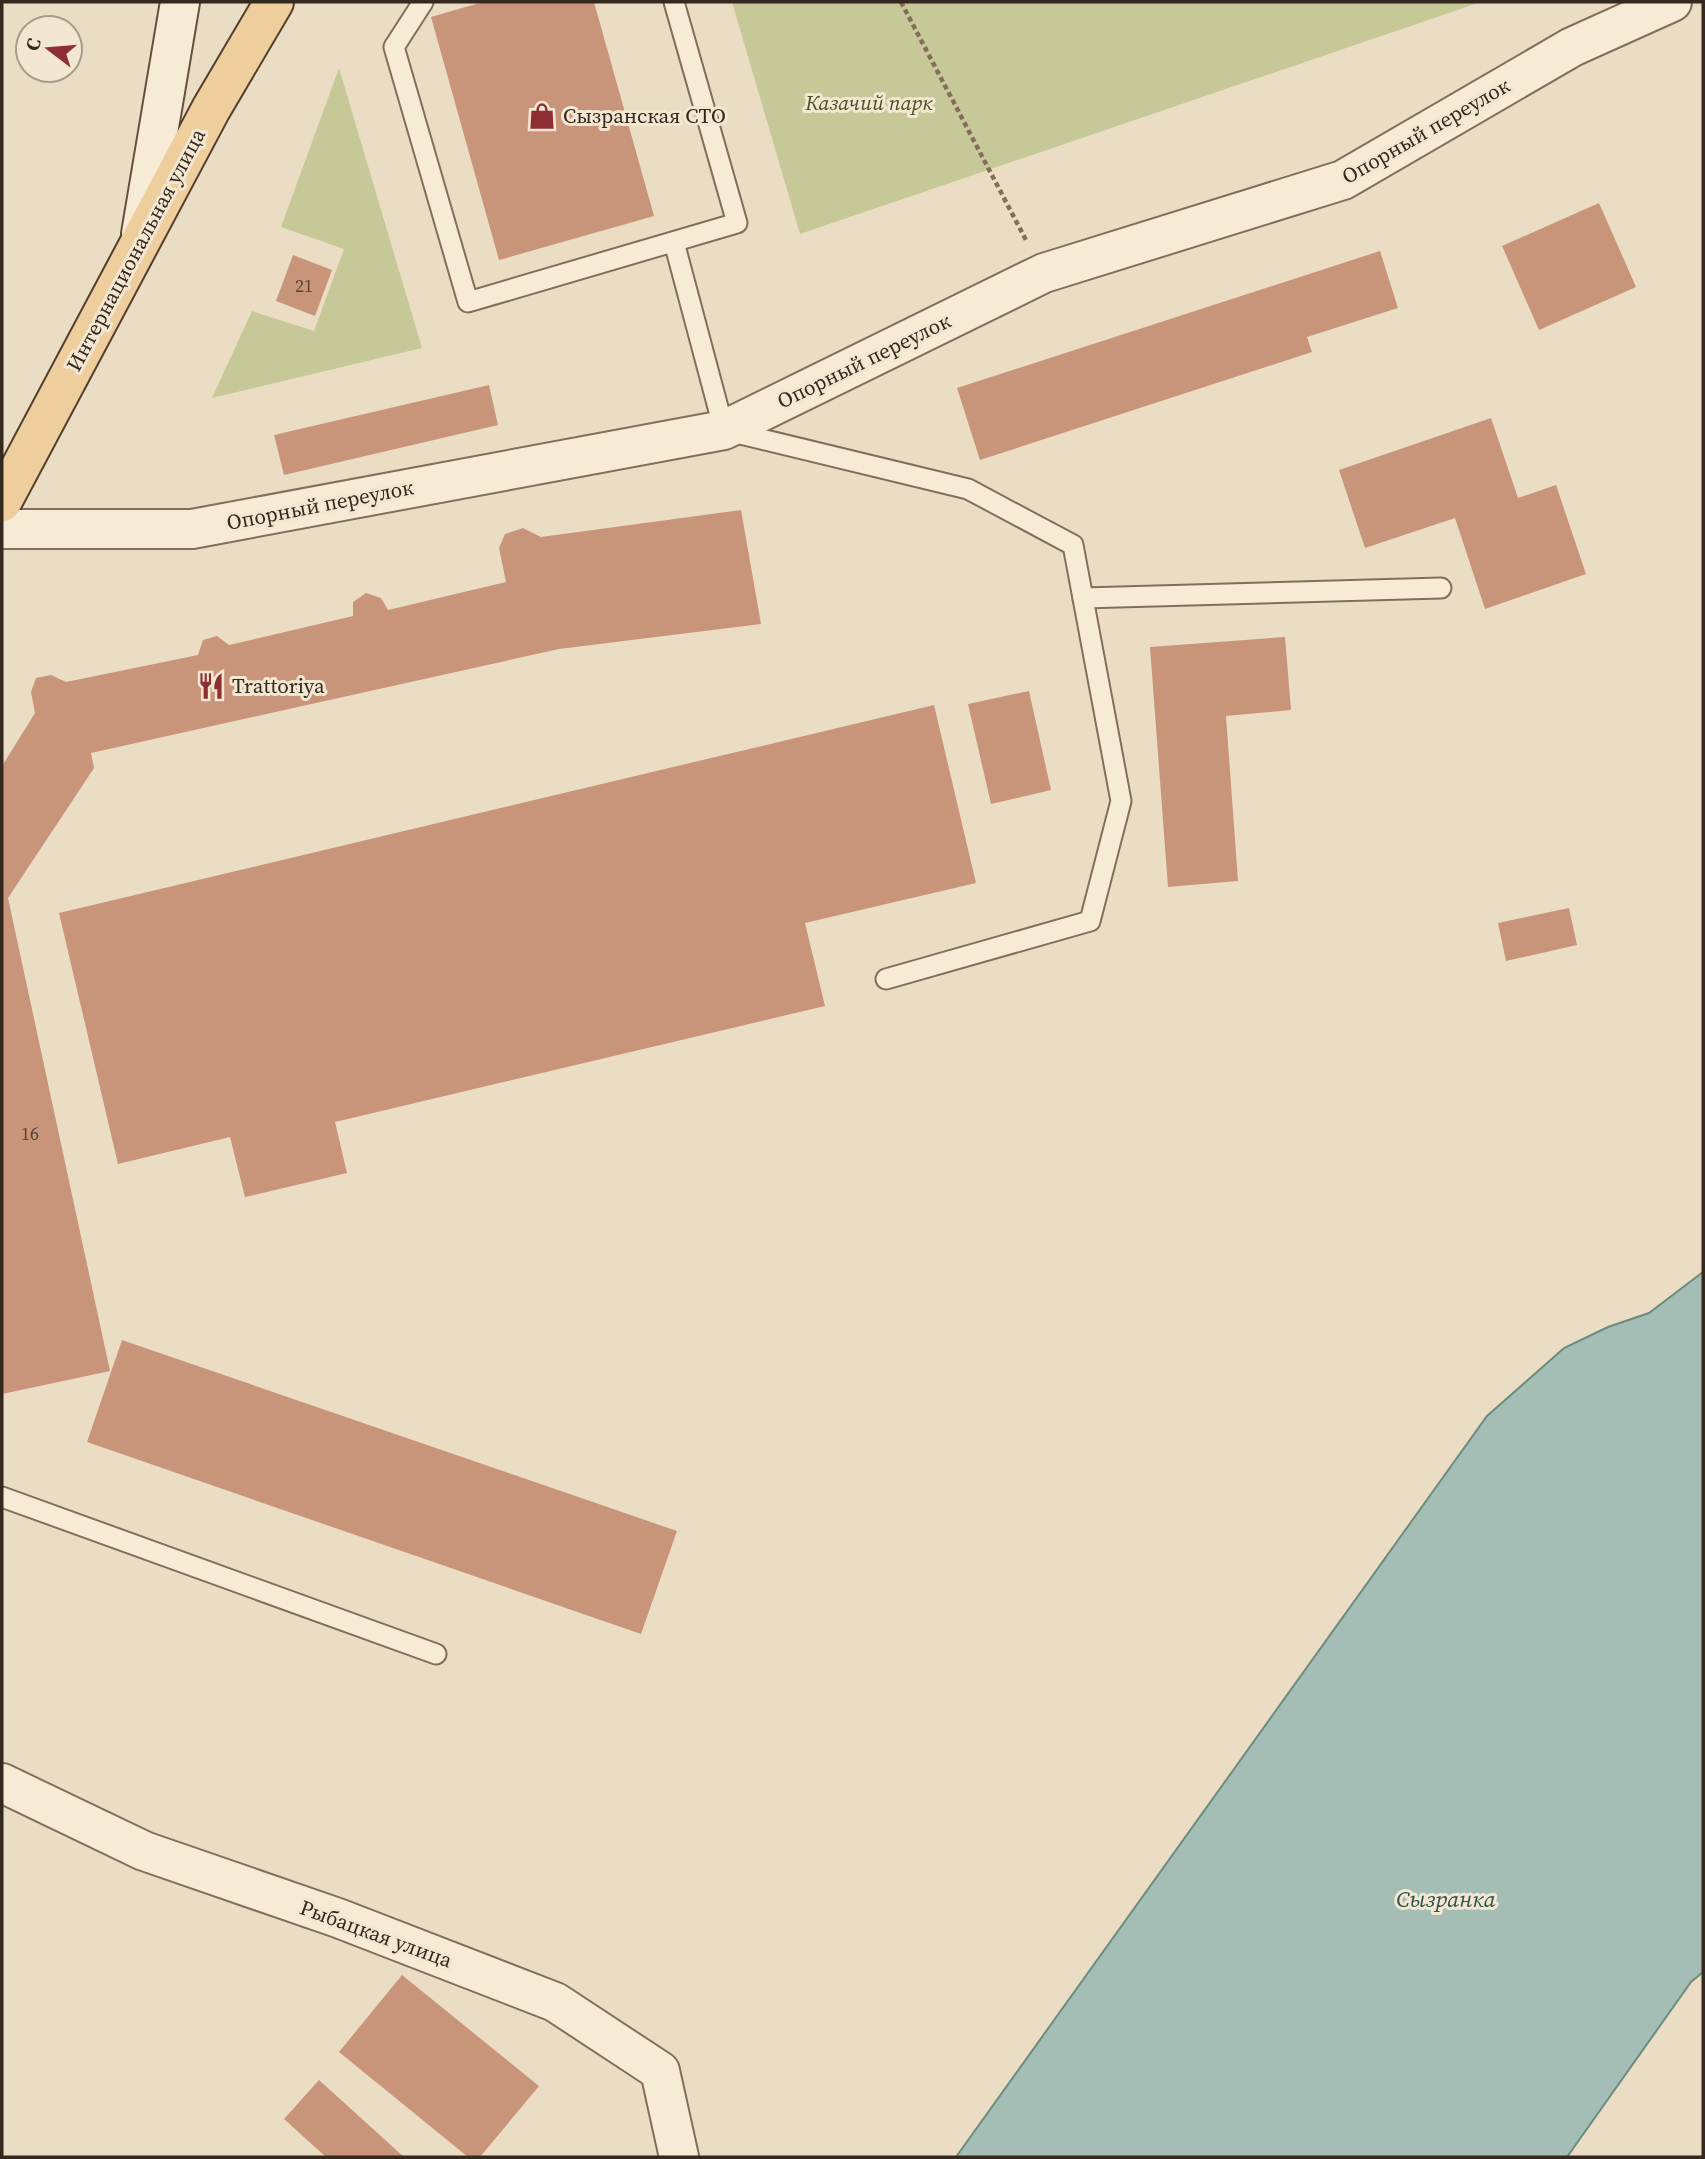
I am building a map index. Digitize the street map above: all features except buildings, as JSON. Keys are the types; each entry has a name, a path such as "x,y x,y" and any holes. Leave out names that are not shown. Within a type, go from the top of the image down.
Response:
{"main road":[{"name":"Интернациональная улица","path":"2,502 211,108 274,2"}],"street":[{"path":"139,242 180,2"},
{"name":"Опорный переулок","path":"2,528 192,529 724,430 1044,273 1343,180 1572,47 1672,2"},
{"name":"Рыбацкая улица","path":"2,1783 144,1851 338,1918 555,2002 660,2071 679,2157"}],"lane":[{"path":"424,2 394,47 468,302 737,223 674,2"},
{"path":"674,242 724,430 968,489 1073,545 1121,801 1090,921 886,979"},
{"path":"1083,598 1441,588"},
{"path":"2,1497 436,1654"}],"path":[{"path":"901,2 1044,273"}],"green space":[{"name":"Казачий парк","path":"732,2 1481,2 800,234"},
{"path":"339,68 422,348 212,398 252,311 314,331 344,249 281,227"}],"water":[{"name":"Сызранка","path":"1703,1272 1703,1972 1691,1982 1567,2157 956,2157 1487,1416 1564,1348 1608,1327 1649,1313"}],"place":[{"name":"Сызранская СТО","path":"542,116"},
{"name":"Trattoriya","path":"211,686"}]}
